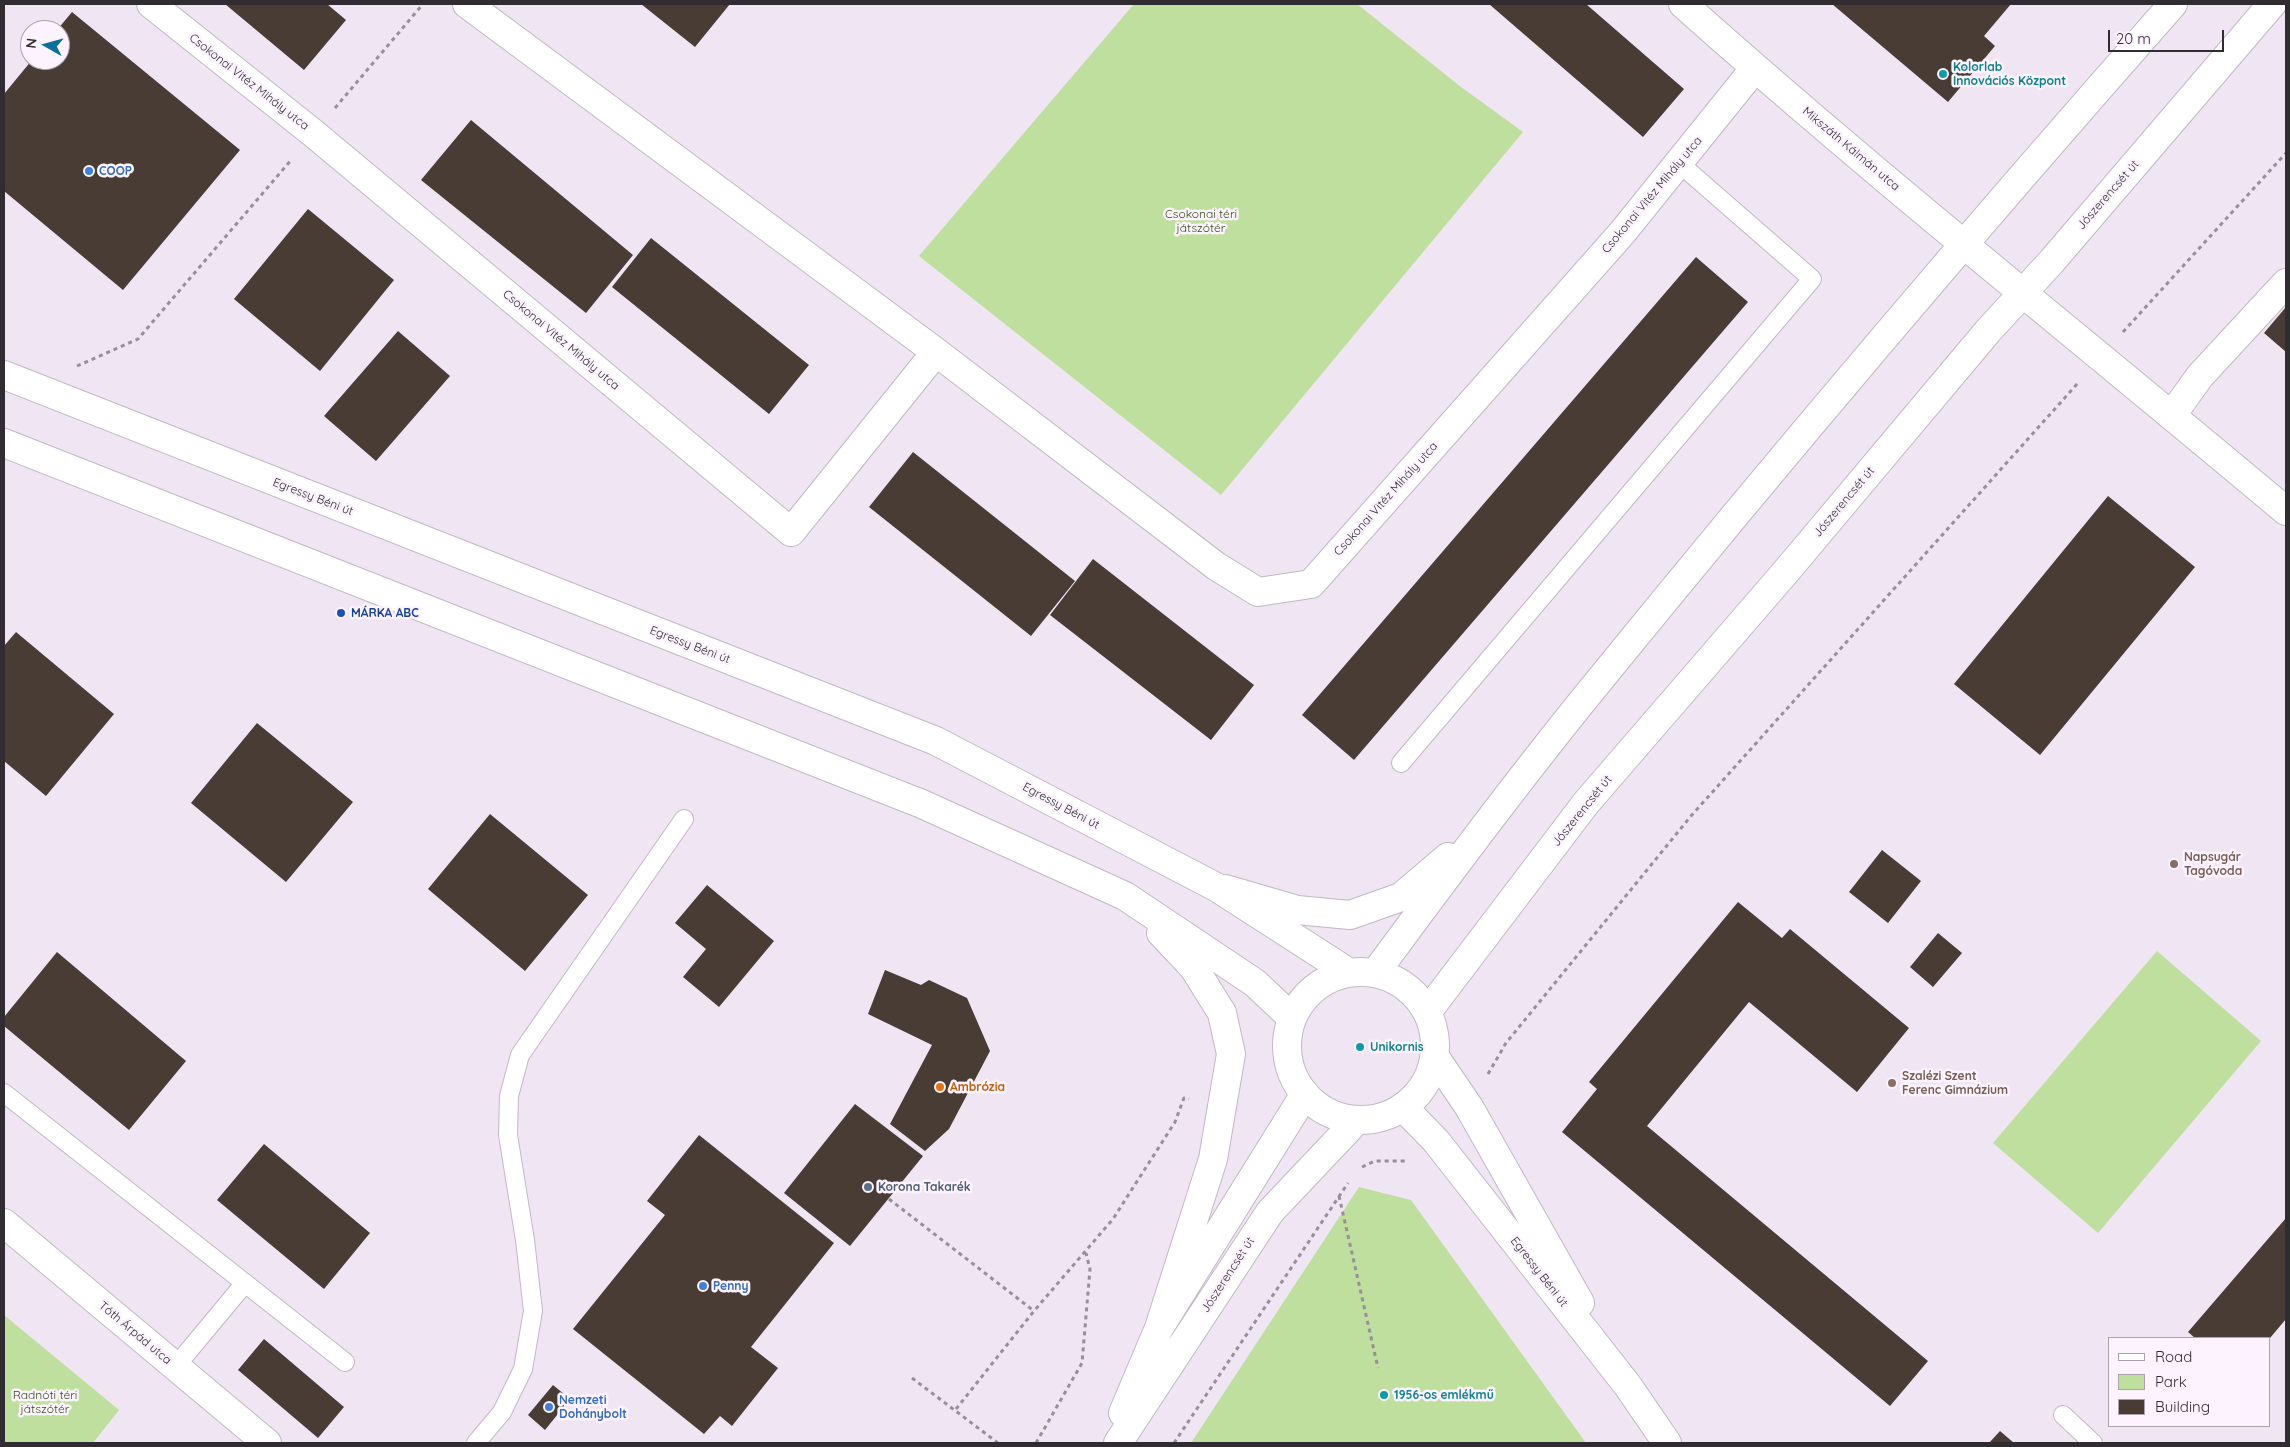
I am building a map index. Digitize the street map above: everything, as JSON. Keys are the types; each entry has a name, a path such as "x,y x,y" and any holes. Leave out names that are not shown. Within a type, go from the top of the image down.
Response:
{"street":[{"name":"Csokonai Vitéz Mihály utca","path":"151,4 314,133 792,532 936,352"},
{"name":"Csokonai Vitéz Mihály utca","path":"467,4 936,352 1216,566 1258,592 1311,584 1622,233 1755,68"},
{"name":"Mikszáth Kálmán utca","path":"1684,4 1755,68 1963,244 2286,511"},
{"path":"1376,972 1486,825 1597,683 1963,244 2173,4"},
{"name":"Jószerencsét út","path":"1428,1011 1586,803 1789,568 2022,291 2052,260 2272,4"},
{"path":"2172,415 2200,376 2286,283"},
{"name":"Egressy Béni út","path":"4,375 936,741 1216,887 1348,972"},
{"path":"4,443 922,804 1125,896 1255,983 1292,1018"},
{"path":"1216,887 1297,910 1350,915 1401,897 1486,825"},
{"path":"1110,1443 1159,1328 1214,1159 1231,1054 1222,1014 1194,968 1125,896"},
{"path":"1348,972 1376,972 1396,980 1414,993 1428,1011 1436,1041 1435,1057 1429,1076 1418,1093 1403,1107 1381,1118 1357,1120 1337,1116 1320,1108 1305,1094 1296,1081 1288,1058 1288,1033 1292,1018 1305,997 1324,981 1348,972"},
{"path":"1435,1057 1469,1107 1628,1386"},
{"path":"1159,1328 1305,1094"},
{"name":"Egressy Béni út","path":"1403,1107 1436,1141 1628,1386 1667,1443"},
{"name":"Jószerencsét út","path":"1118,1443 1270,1212 1357,1120"},
{"name":"Tóth Árpád utca","path":"4,1223 267,1443"}],"lane":[{"path":"1400,763 1812,279 1679,163"},
{"path":"476,1443 502,1412 523,1368 533,1311 525,1240 508,1135 509,1096 520,1055 684,819"},
{"path":"4,1093 345,1362"},
{"path":"176,1366 245,1284"},
{"path":"2063,1416 2093,1443"}],"path":[{"path":"31,386 138,339 423,4"},
{"path":"1469,1107 1506,1043 1691,816 2061,403 2100,356 2286,153"},
{"path":"956,1409 1034,1310 1086,1253 1113,1219 1175,1122 1184,1098"},
{"path":"1359,1170 1375,1161 1405,1162 1436,1141"},
{"path":"1174,1443 1348,1182"},
{"path":"1339,1196 1378,1368"},
{"path":"889,1199 1034,1310"},
{"path":"1036,1443 1082,1363 1090,1269 1086,1253"},
{"path":"912,1378 956,1409 998,1443"}],"green space":[{"name":"Csokonai téri játszótér","path":"1134,4 1357,4 1461,87 1523,132 1221,495 919,256"},
{"path":"2157,951 2261,1041 2098,1233 1993,1143"},
{"path":"1359,1187 1411,1200 1586,1443 1191,1443"},
{"name":"Radnóti téri játszótér","path":"4,1315 119,1410 93,1443 4,1443"}],"building":[{"path":"225,4 327,4 346,20 304,70"},
{"path":"641,4 730,4 695,47"},
{"path":"1489,4 1586,4 1684,89 1643,137"},
{"name":"Kolorlab Innovációs Központ","path":"1832,4 2011,4 1984,36 1995,46 1948,102"},
{"path":"72,12 240,150 123,290 4,191 4,94 24,70 70,70 70,20 65,20"},
{"path":"471,120 633,255 586,313 421,180"},
{"path":"308,209 394,280 320,371 234,299"},
{"path":"651,238 809,365 769,414 612,287"},
{"path":"1696,257 1748,302 1354,760 1302,715"},
{"path":"2286,307 2286,352 2264,333"},
{"path":"398,331 450,376 376,461 324,416"},
{"path":"913,452 1075,581 1031,636 869,507"},
{"path":"2108,496 2195,567 2040,755 1954,684"},
{"path":"1093,559 1254,685 1211,740 1050,615"},
{"path":"16,632 114,714 46,796 4,761 4,646"},
{"path":"257,723 353,802 286,882 191,803"},
{"path":"490,814 588,895 525,971 428,889"},
{"path":"1882,850 1921,881 1888,923 1849,892"},
{"path":"707,885 774,941 719,1007 683,977 706,949 675,923"},
{"path":"1738,902 1782,938 1790,929 1909,1028 1857,1092 1749,1002 1647,1126 1928,1361 1890,1406 1562,1132 1597,1089 1589,1082"},
{"path":"1938,933 1962,953 1933,987 1910,967"},
{"path":"57,952 186,1061 129,1130 4,1026 4,1017"},
{"name":"Ambrózia","path":"885,970 921,985 929,980 967,998 990,1051 949,1129 925,1151 890,1124 932,1045 868,1014"},
{"path":"855,1104 923,1156 850,1246 784,1193"},
{"name":"Penny","path":"699,1135 834,1243 751,1347 778,1368 732,1426 720,1416 704,1434 573,1329 665,1215 647,1201"},
{"path":"264,1144 370,1233 324,1289 217,1200"},
{"path":"2286,1218 2286,1319 2270,1338 2194,1337 2188,1332"},
{"path":"264,1339 344,1407 318,1438 238,1370"},
{"name":"Nemzeti Dohánybolt","path":"553,1385 570,1399 545,1430 528,1415"},
{"path":"2000,1431 2014,1443 1989,1443"}],"place":[{"name":"Kolorlab Innovációs Központ","path":"1943,74"},
{"name":"COOP","path":"89,171"},
{"name":"MÁRKA ABC","path":"341,613"},
{"name":"Napsugár Tagóvoda","path":"2174,864"},
{"name":"Unikornis","path":"1360,1047"},
{"name":"Szalézi Szent Ferenc Gimnázium","path":"1892,1083"},
{"name":"Ambrózia","path":"940,1087"},
{"name":"Korona Takarék","path":"868,1187"},
{"name":"Penny","path":"703,1286"},
{"name":"1956-os emlékmű","path":"1384,1395"},
{"name":"Nemzeti Dohánybolt","path":"549,1407"}]}
